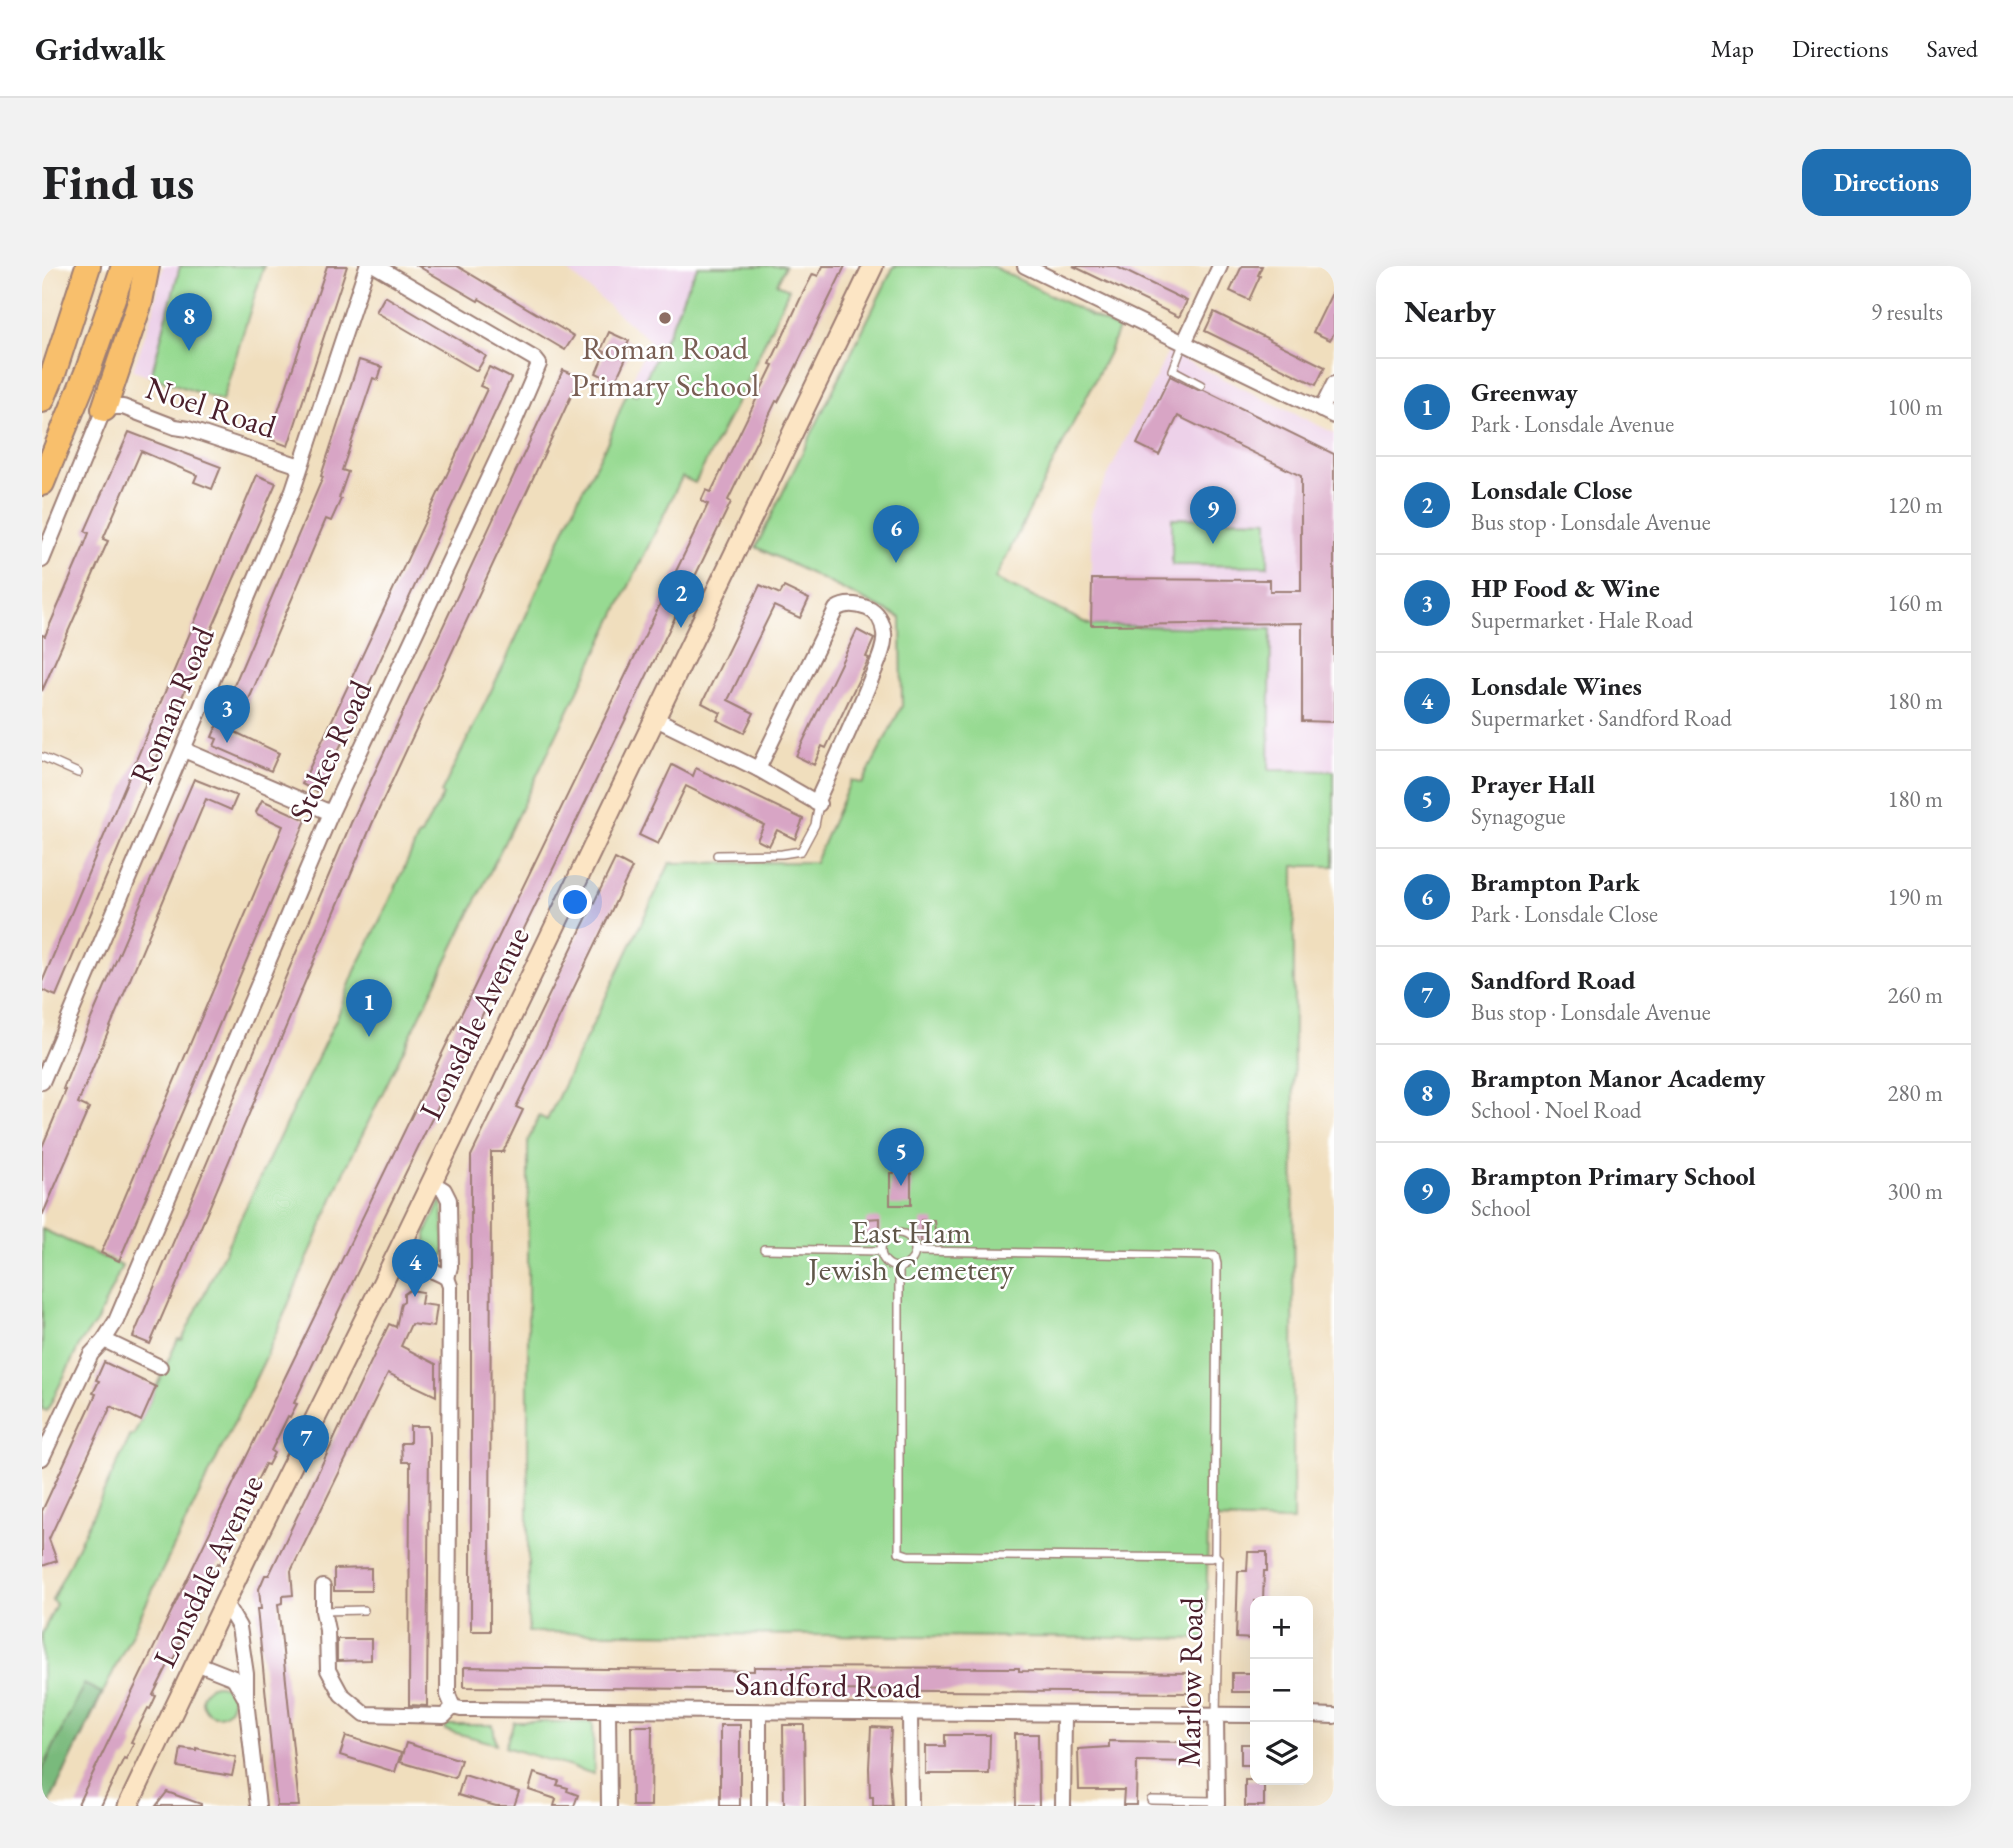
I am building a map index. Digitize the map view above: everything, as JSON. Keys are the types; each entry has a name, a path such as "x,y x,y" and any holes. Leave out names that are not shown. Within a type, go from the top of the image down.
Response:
{"highway":[{"path":"42,400 88,266"},
{"path":"42,483 88,370 124,266"},
{"path":"104,409 140,302 147,266"}],"street":[{"name":"Roman Road","path":"42,1082 288,502 368,266"},
{"name":"Stokes Road","path":"42,1458 91,1354 116,1321 331,813 509,434 539,364 535,359 376,266"},
{"name":"Lonsdale Avenue","path":"128,1806 873,266"},
{"path":"1025,266 1045,270 1184,343 1328,413 1334,384"},
{"path":"1184,343 1220,266"},
{"name":"Noel Road","path":"104,409 123,407 300,466"},
{"path":"42,561 104,409"},
{"path":"654,718 758,768 818,803 864,697 881,650 885,634 874,611 850,604 836,609 758,768"},
{"path":"184,750 331,813"},
{"path":"431,1182 444,1190 449,1200 448,1695 453,1707"},
{"path":"397,1254 447,1278"},
{"path":"104,1340 160,1367"},
{"name":"Sandford Road","path":"323,1587 328,1670 341,1694 365,1714 444,1716 453,1707 910,1715 1250,1715"},
{"path":"225,1603 239,1626 258,1806"},
{"path":"196,1663 234,1678 246,1700"},
{"path":"608,1710 609,1806"},
{"path":"759,1712 760,1806"},
{"path":"1063,1806 1064,1714"},
{"path":"910,1715 911,1806"},
{"name":"Marlow Road","path":"1216,1715 1217,1803"},
{"path":"1313,1716 1334,1716"}],"lane":[{"path":"1184,343 1173,370 1202,386"},
{"path":"42,757 78,773"},
{"path":"718,855 801,851 815,825 818,803"},
{"path":"897,1233 903,1233 912,1240 916,1251 912,1261 899,1267 887,1264 881,1251 886,1237 897,1233"},
{"path":"764,1250 881,1251"},
{"name":"Marlow Road","path":"916,1251 1215,1256 1216,1715"},
{"path":"899,1267 899,1552 908,1555 1217,1557"},
{"path":"323,1611 364,1610"},
{"path":"1151,1800 1217,1803"}],"shaded area":[{"path":"163,266 264,266 222,401 133,370 153,312"},
{"name":"Roman Road Primary School","path":"562,266 733,266 663,409 627,392 649,340"},
{"path":"1168,352 1334,433 1334,771 1269,770 1091,625 1091,510"}],"green space":[{"path":"180,266 264,266 222,401 151,376"},
{"path":"698,266 785,266 777,284 789,289 741,394 695,483 682,477 346,1168 265,1359 48,1806 42,1806 42,1634 56,1604 52,1600 131,1435 134,1435 178,1339 182,1340 338,1015 355,971 419,835 443,795 441,793 508,656 578,499 608,441 627,392 637,395"},
{"name":"East Ham Jewish Cemetery","path":"894,266 992,266 1118,329 995,579 1091,625 1271,629 1269,770 1334,771 1334,866 1294,866 1293,1521 1208,1519 1206,1639 528,1632 528,1141 539,1116 547,1120 670,863 815,862 851,780 862,784 902,706 901,618 756,547"},
{"path":"1172,518 1268,520 1268,566 1172,565"},
{"path":"442,1198 445,1255 437,1255 426,1245 426,1233"},
{"path":"42,1229 122,1266 97,1321 81,1342 47,1411 42,1409"},
{"path":"84,1684 102,1693 48,1806 42,1806 42,1771"},
{"path":"217,1685 228,1689 232,1700 228,1711 217,1715 206,1711 202,1700 206,1689"},
{"path":"514,1722 593,1722 594,1774 505,1747"},
{"path":"446,1725 493,1725 496,1744 445,1730"}],"building":[{"path":"327,266 347,266 288,446 269,439"},
{"path":"418,266 457,266 574,336 565,350"},
{"path":"823,266 845,266 728,500 731,502 294,1403 297,1404 271,1451 274,1453 268,1465 265,1464 248,1499 250,1501 226,1546 228,1548 177,1647 180,1648 173,1661 171,1659 153,1695 156,1696 150,1709 148,1708 131,1742 134,1743 101,1806 77,1806 695,532 708,504 701,501 706,490 711,492 773,365 770,364 802,295 813,274 818,276"},
{"path":"1073,266 1115,266 1187,301 1179,317"},
{"path":"1242,266 1262,266 1249,300 1230,291"},
{"path":"1334,289 1334,333 1330,340 1313,332"},
{"path":"385,296 486,356 477,371 376,312"},
{"path":"1214,312 1325,367 1316,385 1205,331"},
{"path":"609,332 629,341 623,354 627,356 615,382 596,373 605,352 601,350"},
{"path":"359,360 382,367 378,380 373,378 342,470 348,472 339,498 341,499 331,521 326,519 235,732 279,753 271,771 214,746 217,739 212,737 323,477 321,476"},
{"path":"489,367 511,378 317,792 302,784 487,389 480,386"},
{"path":"563,370 580,377 372,824 170,1300 150,1344 133,1337 351,823"},
{"path":"1170,376 1334,454 1334,722 1302,721 1302,623 1091,625 1092,579 1270,580 1270,591 1301,591 1301,476 1178,416 1159,455 1137,444"},
{"path":"129,432 221,467 212,489 194,482 197,475 141,451 103,539 108,541 42,691 42,635 45,636 84,546 89,533 85,531"},
{"path":"257,475 276,483 56,996 42,990 42,982"},
{"path":"760,585 780,594 784,587 809,599 800,618 774,606 728,700 754,713 744,733 717,720 721,713 702,703"},
{"path":"857,630 874,639 866,657 869,658 826,748 822,746 814,765 796,756"},
{"path":"672,765 693,776 696,768 803,819 795,839 777,830 769,846 757,840 764,825 686,786 658,844 639,835"},
{"path":"194,779 237,796 231,810 206,799 78,1103 89,1108 42,1216 42,1147 66,1090 63,1089 85,1033"},
{"path":"262,800 306,820 119,1261 101,1253 283,826 257,814"},
{"path":"615,859 632,868 516,1107 523,1110 503,1152 491,1152 490,1631 471,1631 471,1156"},
{"path":"907,1168 907,1173 911,1173 911,1205 890,1205 890,1173 894,1173 894,1169"},
{"path":"880,1218 880,1241 865,1241 866,1219"},
{"path":"921,1220 934,1220 936,1243 921,1243"},
{"path":"410,1290 423,1292 421,1304 437,1306 434,1327 411,1324 401,1346 436,1364 436,1396 388,1373 291,1571 293,1595 283,1596 283,1603 278,1604 299,1806 277,1806 257,1609 261,1609 259,1589 265,1575 269,1575 389,1324 396,1327 404,1294"},
{"path":"104,1362 156,1387 141,1421 111,1406 49,1539 57,1561 42,1566 42,1511 96,1394 93,1393 99,1381 96,1380"},
{"path":"410,1426 428,1426 429,1436 427,1706 409,1705 410,1462 402,1462 401,1443 410,1443"},
{"path":"1248,1552 1267,1552 1263,1596 1250,1596 1250,1639 1236,1638 1238,1571 1247,1571"},
{"path":"371,1568 371,1591 334,1591 334,1569"},
{"path":"337,1639 371,1639 371,1660 337,1661"},
{"path":"464,1667 754,1671 754,1667 1019,1668 1019,1671 1188,1673 1188,1693 464,1687"},
{"path":"1232,1673 1250,1673 1250,1692 1232,1692"},
{"path":"720,1725 740,1725 740,1806 720,1806"},
{"path":"783,1725 804,1725 805,1806 784,1806"},
{"path":"631,1726 652,1726 651,1806 632,1806"},
{"path":"871,1727 891,1728 889,1767 892,1806 873,1806 873,1797 870,1797"},
{"path":"1015,1734 1038,1734 1039,1806 1016,1806"},
{"path":"945,1735 990,1735 989,1774 926,1774 926,1746 945,1746"},
{"path":"346,1736 401,1753 395,1772 340,1755"},
{"path":"1109,1741 1194,1742 1194,1762 1137,1761 1136,1805 1123,1805 1124,1790 1079,1790 1078,1749 1109,1747"},
{"path":"406,1743 461,1760 455,1778 400,1762"},
{"path":"1241,1744 1250,1744 1250,1765 1241,1765"},
{"path":"181,1748 196,1748 236,1757 232,1776 178,1767"},
{"path":"534,1773 559,1781 557,1785 578,1795 574,1806 554,1806 556,1799 529,1790"},
{"path":"464,1775 519,1792 514,1806 496,1806 458,1795"},
{"path":"1245,1780 1250,1780 1250,1785 1264,1785 1264,1806 1245,1806"},
{"path":"167,1792 201,1804 201,1806 156,1806"}],"place":[{"name":"Roman Road Primary School","path":"665,318"},
{"name":"Brampton Manor Academy","path":"189,351"},
{"name":"Brampton Primary School","path":"1213,544"},
{"name":"Brampton Park","path":"896,563"},
{"name":"Lonsdale Close","path":"681,628"},
{"name":"HP Food & Wine","path":"227,743"},
{"name":"Greenway","path":"369,1037"},
{"name":"Prayer Hall","path":"901,1186"},
{"name":"Lonsdale Wines","path":"415,1297"},
{"name":"Sandford Road","path":"306,1473"}]}
